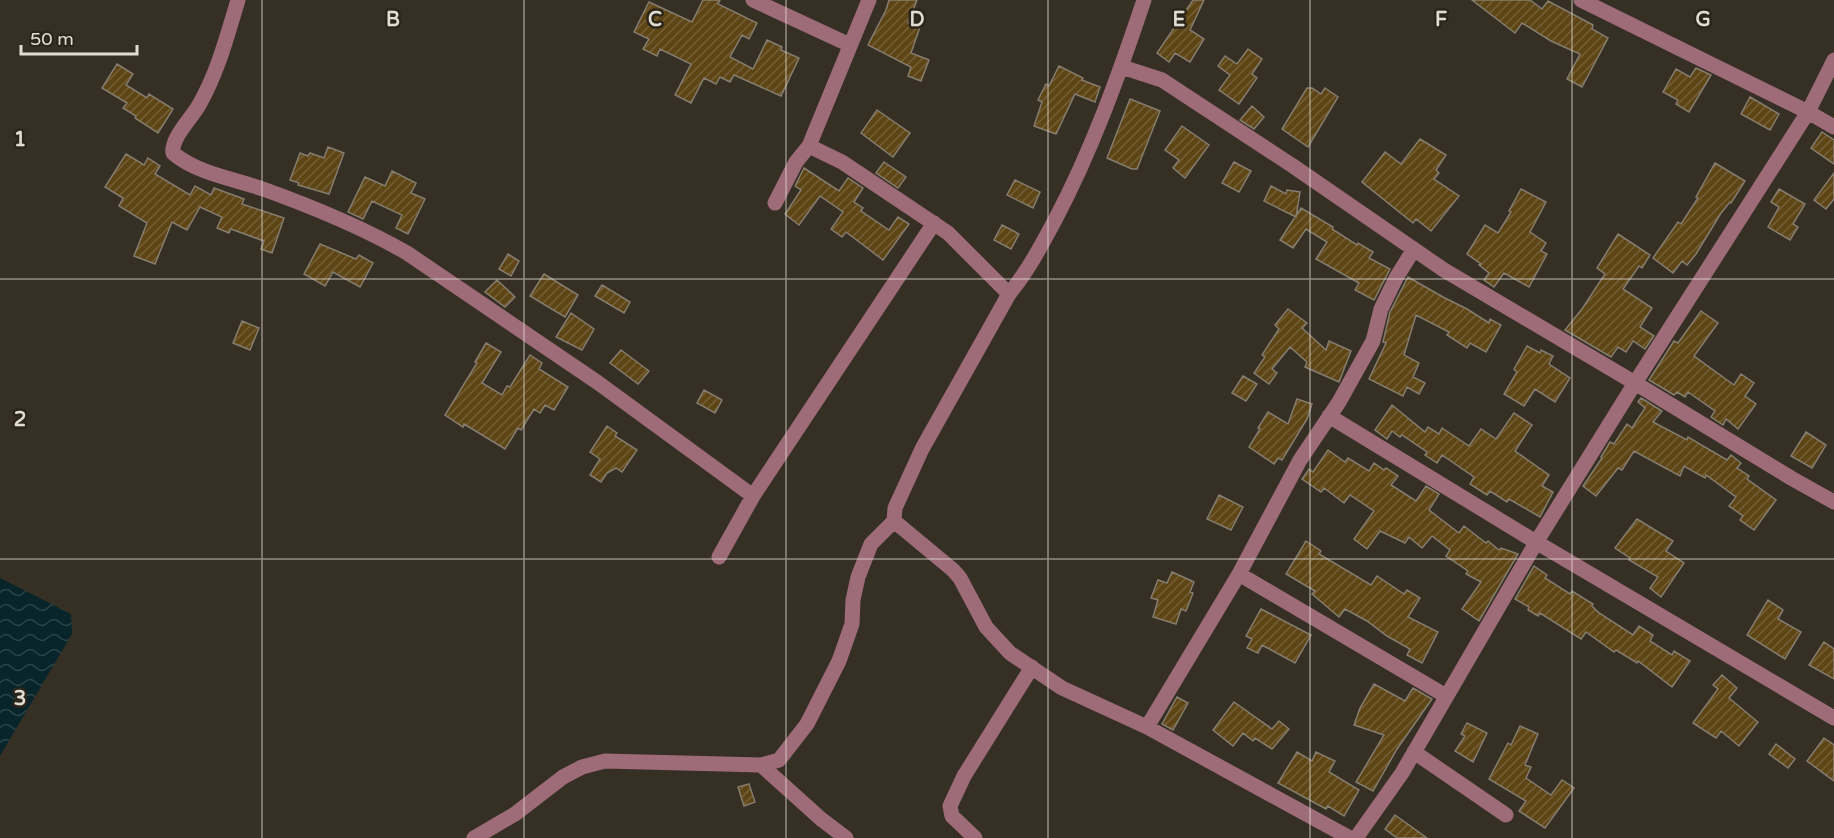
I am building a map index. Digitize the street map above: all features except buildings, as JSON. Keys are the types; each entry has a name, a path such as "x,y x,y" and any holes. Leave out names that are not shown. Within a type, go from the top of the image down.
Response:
{"street":[{"path":"238,0 216,70 188,124 175,139 172,147 173,153 180,159 206,170 328,214 397,247 597,382 753,496"},
{"path":"753,0 850,45"},
{"path":"774,203 796,162 809,146 869,0"},
{"path":"474,838 515,814 563,777 582,767 605,761 760,765 779,760 807,724 839,662 852,624 852,600 858,577 872,544 894,521 895,508 922,449 1009,294 1027,272 1076,179 1122,67 1144,0"},
{"path":"1581,0 1834,127"},
{"path":"1356,838 1402,773 1536,542 1808,112 1834,60"},
{"path":"1122,67 1162,80 1293,166 1444,270 1834,502"},
{"path":"809,146 842,162 948,233 1009,294"},
{"path":"719,557 753,496 934,223"},
{"path":"1147,727 1239,574 1300,460 1373,341 1381,309 1395,278 1414,249"},
{"path":"1329,416 1536,542 1834,718"},
{"path":"894,521 953,570 960,578 986,627 1010,653 1062,687 1147,727 1350,838"},
{"path":"1239,574 1446,696"},
{"path":"975,838 952,816 950,806 964,776 1032,667"},
{"path":"1414,752 1506,815"},
{"path":"760,765 846,838"}],"water":[{"path":"0,578 71,614 72,634 0,756"}]}
